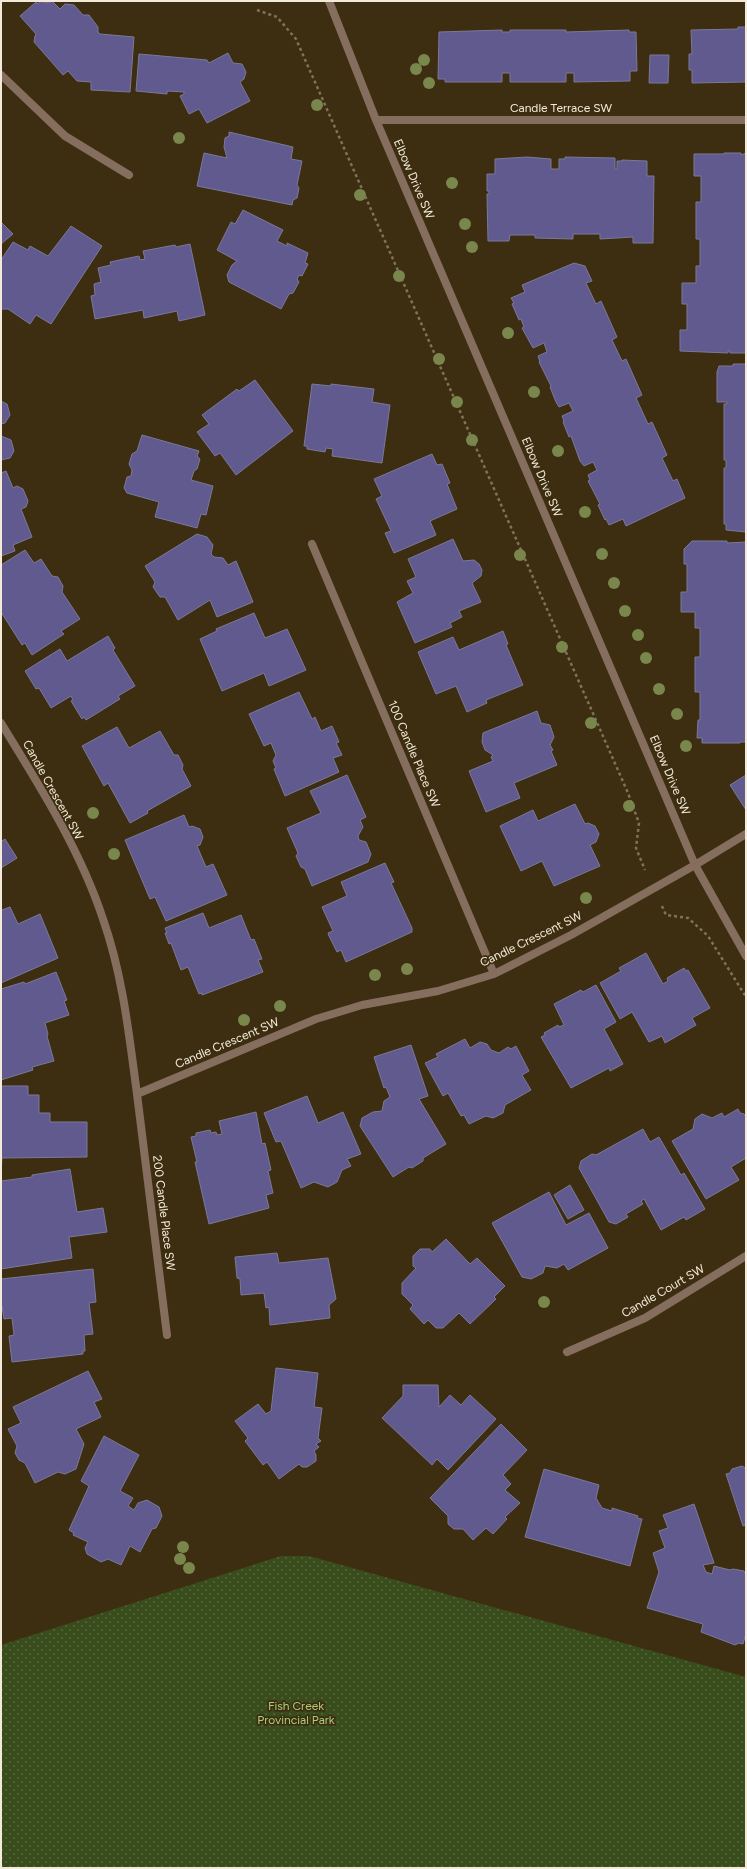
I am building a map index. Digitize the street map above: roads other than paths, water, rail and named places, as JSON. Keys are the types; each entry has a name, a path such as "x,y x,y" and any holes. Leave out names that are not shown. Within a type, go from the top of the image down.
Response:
{"street":[{"name":"Elbow Drive SW","path":"329,1 376,120 695,865 746,956"},
{"path":"1,75 65,136 129,175"},
{"name":"Candle Terrace SW","path":"376,120 746,120"},
{"name":"100 Candle Place SW","path":"312,544 494,974"},
{"name":"Candle Crescent SW","path":"1,723 60,821 89,882 104,919 125,1004 137,1094 316,1019 362,1005 438,991 494,974 571,935 695,865"},
{"path":"695,865 746,834"},
{"name":"200 Candle Place SW","path":"137,1094 167,1335"},
{"name":"Candle Court SW","path":"567,1352 645,1318 746,1256"}],"park label":[{"name":"Fish Creek Provincial Park","path":"296,1713"}]}
